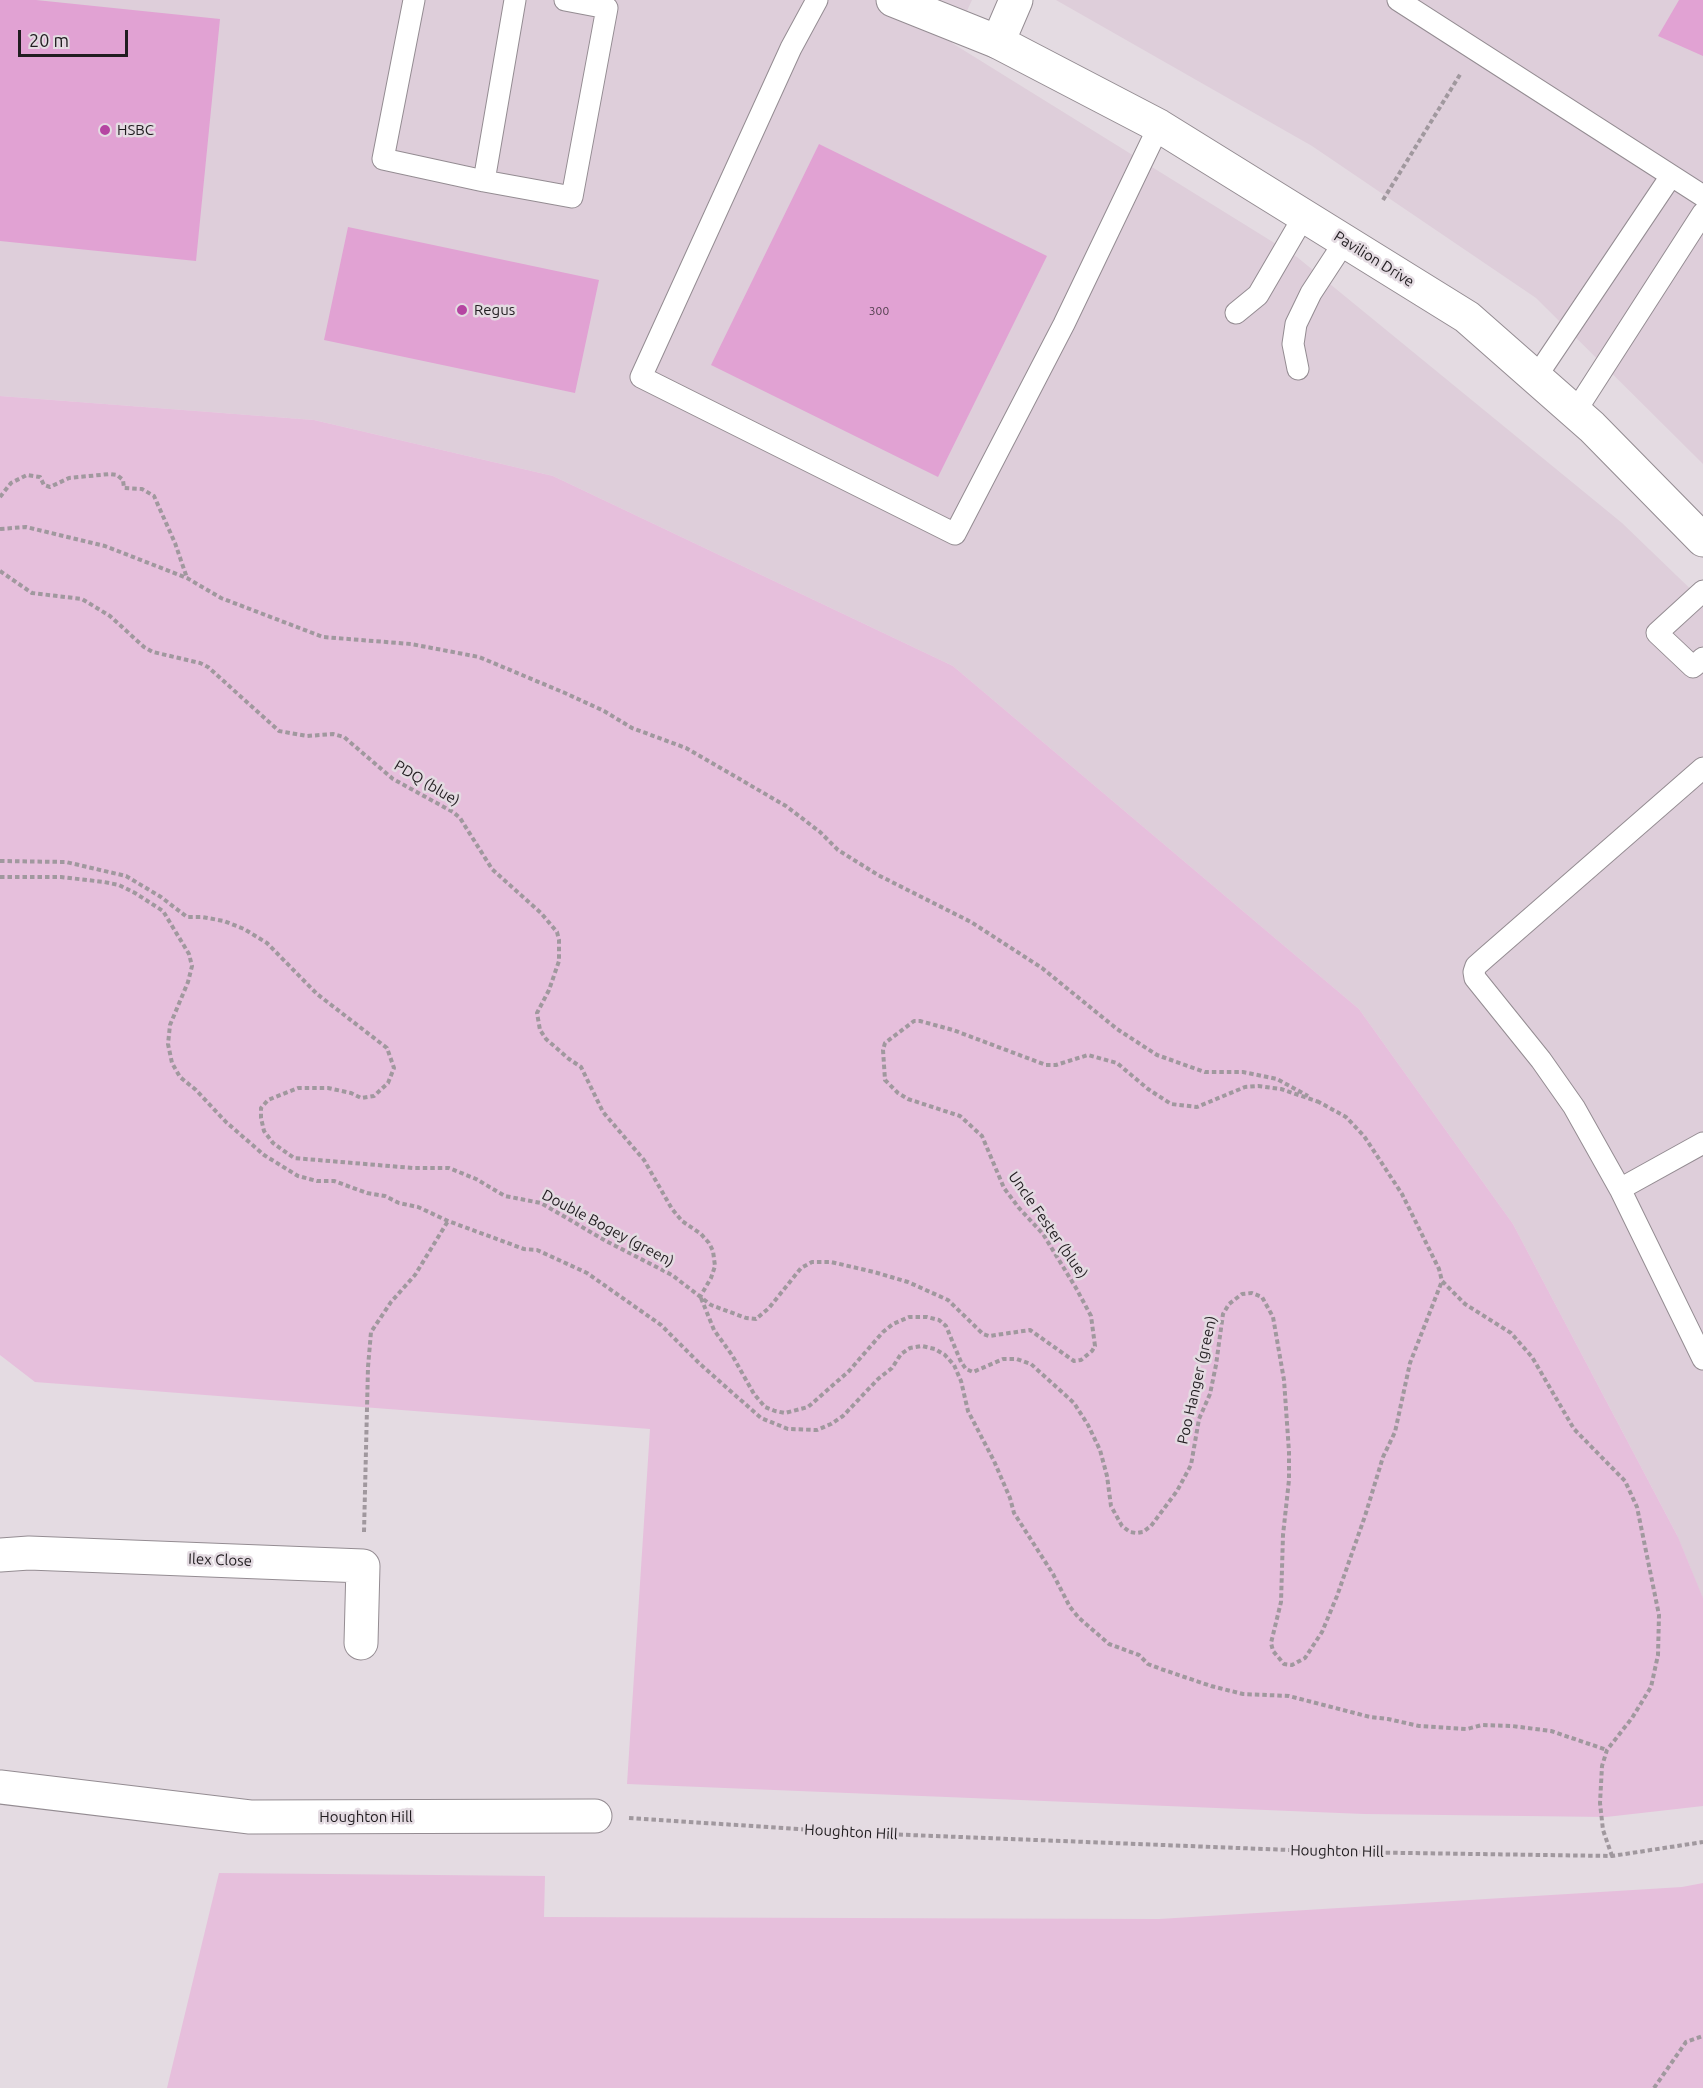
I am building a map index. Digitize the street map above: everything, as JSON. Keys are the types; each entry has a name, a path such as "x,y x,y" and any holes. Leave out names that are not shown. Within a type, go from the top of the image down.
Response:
{"street":[{"name":"Pavilion Drive","path":"893,0 998,42 1159,126 1467,316 1575,412 1662,496 1703,540"},
{"path":"998,42 1016,0"},
{"name":"Ilex Close","path":"0,1555 29,1553 363,1566"},
{"path":"361,1643 363,1566"},
{"name":"Houghton Hill","path":"0,1787 250,1817 595,1816"}],"lane":[{"path":"414,0 383,159 572,197 607,8 565,0"},
{"path":"484,181 514,0"},
{"path":"817,0 791,48 641,377 956,534 1064,324 1159,126"},
{"path":"1398,0 1703,196"},
{"path":"1536,377 1671,176"},
{"path":"1575,412 1703,213"},
{"path":"1236,313 1258,295 1304,216"},
{"path":"1298,369 1293,344 1296,324 1311,293 1345,241"},
{"path":"1703,591 1657,633 1693,667 1703,658"},
{"path":"1703,768 1476,966 1474,972 1475,978 1541,1060 1574,1107 1620,1189 1703,1359"},
{"path":"1620,1189 1703,1143"}],"path":[{"path":"1383,200 1476,50"},
{"path":"0,497 11,483 27,476 40,477 44,485 50,488 69,478 117,475 123,480 124,488 142,489 154,496 175,543 187,578"},
{"path":"0,529 26,527 105,546 187,578 221,598 323,637 411,644 479,657 604,711 632,728 686,748 786,806 820,832 838,850 878,875 916,892 971,922 1042,968 1117,1029 1157,1055 1205,1072 1243,1072 1276,1079 1346,1118 1364,1136 1402,1194 1442,1281 1465,1304 1511,1333 1532,1357 1574,1429 1625,1481 1637,1507 1659,1615 1658,1655 1651,1688 1632,1718 1607,1750 1602,1766 1600,1803 1603,1830 1612,1856"},
{"name":"PDQ (blue)","path":"0,571 32,593 82,599 110,616 144,647 153,652 208,667 279,731 307,736 333,734 344,737 393,779 460,818 492,869 541,913 557,932 558,961 549,990 537,1013 540,1030 554,1046 582,1067 603,1112 644,1160 672,1209 682,1221 701,1234 709,1243 713,1251 715,1266 700,1297"},
{"name":"Double Bogey (green)","path":"0,861 66,862 126,876 161,897 187,917 224,921 244,929 267,943 317,994 387,1048 394,1068 388,1083 374,1096 361,1098 351,1093 328,1089 298,1088 275,1096 261,1107 264,1131 273,1143 294,1158 412,1168 450,1168 476,1179 505,1196 542,1203 606,1241 672,1275 700,1297"},
{"path":"0,877 62,878 104,882 127,889 163,911 189,954 192,966 188,982 170,1025 168,1044 172,1063 180,1077 242,1137 283,1168 298,1176 317,1181 334,1181 418,1207 448,1221 524,1249 537,1250 587,1273 661,1325 700,1364 761,1418 788,1429 817,1430 843,1416 878,1379 892,1368 901,1354 910,1348 922,1346 935,1349 945,1355 954,1365 961,1381 968,1411 990,1452 1014,1513 1053,1574 1070,1607 1109,1644 1139,1655 1148,1664 1211,1686 1243,1694 1289,1696 1370,1718 1388,1719 1419,1726 1467,1729 1482,1725 1512,1726 1551,1731 1607,1750"},
{"name":"Uncle Fester (blue)","path":"700,1297 728,1313 756,1319 769,1308 801,1268 817,1262 843,1264 908,1282 948,1300 983,1334 989,1336 1030,1330 1074,1361 1081,1360 1092,1351 1095,1346 1091,1316 1077,1288 1043,1234 1019,1208 1005,1188 982,1136 960,1116 908,1099 897,1093 885,1080 883,1050 885,1043 914,1021 920,1020 953,1030 1046,1065 1056,1065 1088,1055 1107,1060 1124,1068 1148,1089 1171,1104 1197,1107 1245,1087 1258,1086 1281,1089 1319,1102"},
{"path":"363,1566 368,1367 371,1332 391,1302 415,1275 448,1221"},
{"name":"Poo Hanger (green)","path":"700,1297 714,1330 732,1355 754,1394 765,1407 785,1413 808,1407 849,1371 883,1332 893,1324 909,1317 927,1317 939,1320 946,1326 966,1369 973,1372 1003,1359 1017,1359 1031,1364 1074,1403 1088,1425 1100,1450 1107,1476 1111,1506 1122,1527 1136,1533 1143,1532 1151,1526 1177,1491 1191,1466 1199,1419 1210,1394 1224,1314 1229,1304 1242,1294 1252,1293 1262,1297 1273,1317 1284,1380 1289,1452 1281,1602 1271,1643 1273,1651 1284,1664 1292,1665 1305,1658 1322,1632 1337,1596 1383,1457 1395,1432 1410,1362 1442,1281"},
{"name":"Houghton Hill","path":"595,1816 859,1833 1328,1852 1612,1856 1703,1842"},
{"path":"1654,2088 1686,2042 1703,2036"}],"shaded area":[{"path":"0,0 972,0 952,43 1297,257 1622,523 1703,601 1703,1599 1677,1535 1513,1224 1359,1009 953,666 553,476 314,420 0,396"},
{"path":"1056,0 1703,0 1703,464 1536,298 1312,146"},
{"path":"0,396 314,420 553,476 953,666 1359,1009 1513,1224 1678,1537 1703,1598 1703,1806 1606,1817 1364,1814 627,1784 650,1429 35,1382 0,1355"},
{"path":"219,1873 545,1876 544,1917 1159,1919 1682,1887 1703,1883 1703,2088 167,2088"}],"building":[{"name":"HSBC","path":"0,0 36,0 220,19 196,261 0,241"},
{"path":"1679,0 1703,0 1703,56 1658,36"},
{"path":"819,144 1047,256 938,477 711,365"},
{"name":"Regus","path":"348,227 599,280 575,393 324,340"}],"place":[{"name":"HSBC","path":"105,130"},
{"name":"Regus","path":"462,310"}]}
